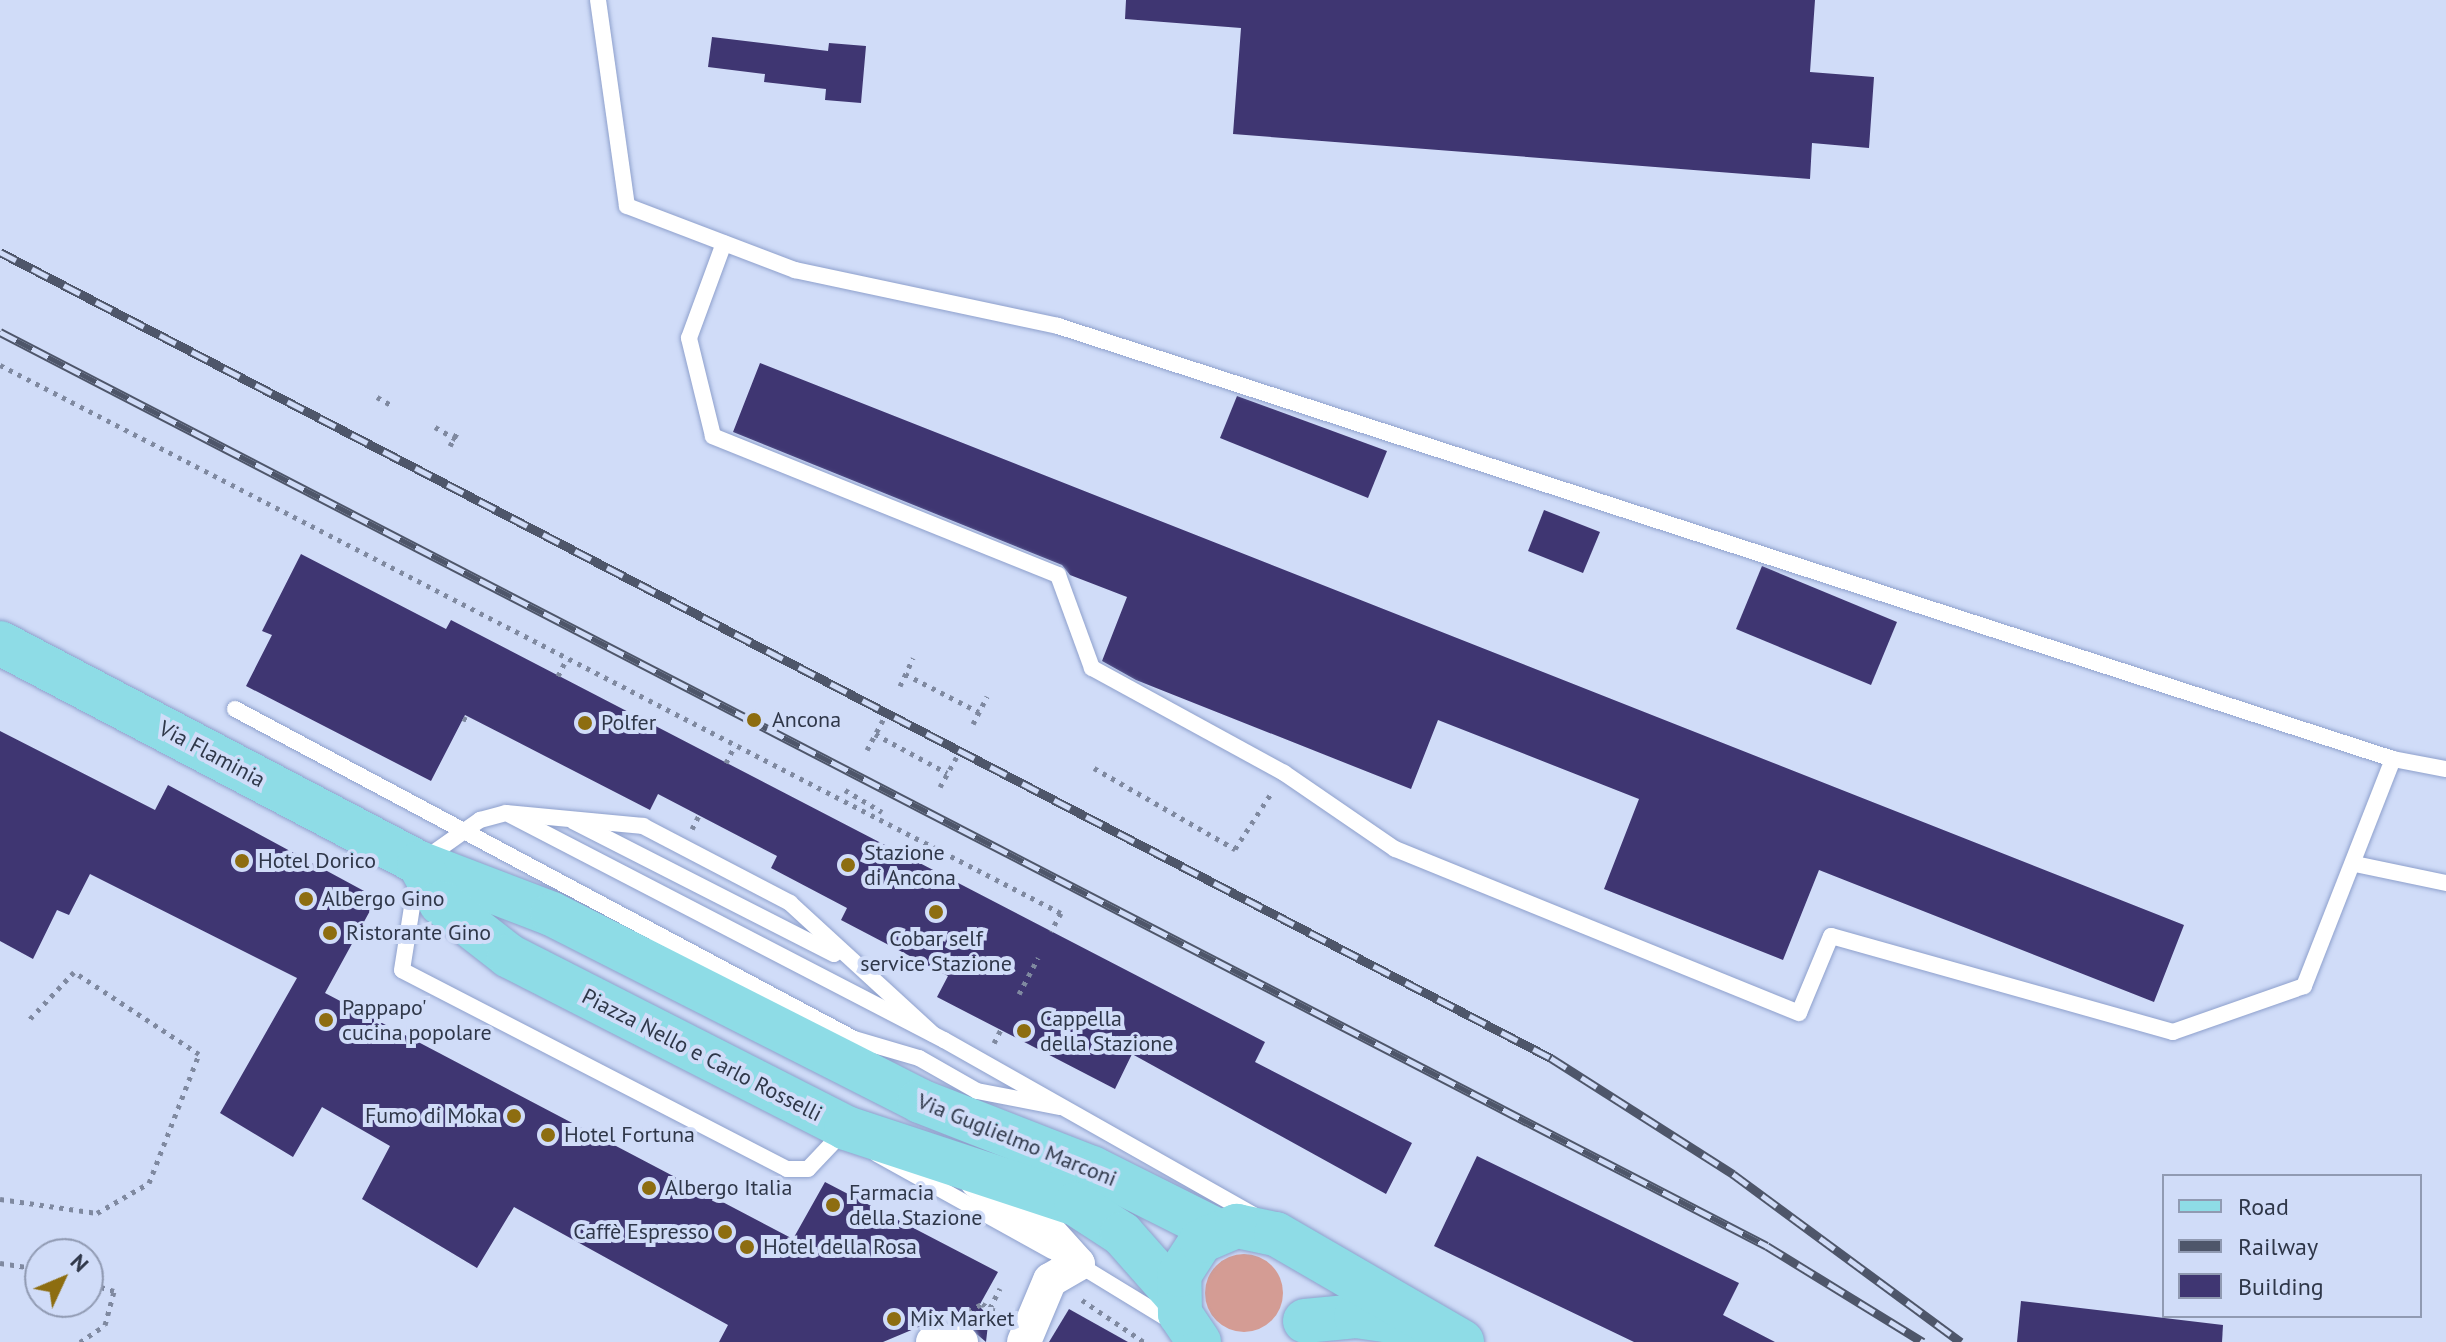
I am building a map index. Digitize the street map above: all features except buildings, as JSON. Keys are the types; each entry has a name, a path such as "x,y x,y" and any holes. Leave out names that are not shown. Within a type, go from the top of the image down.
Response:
{"main road":[{"name":"Via Flaminia","path":"2,647 419,863"},
{"path":"419,863 552,914 910,1075"},
{"name":"Piazza Nello e Carlo Rosselli","path":"419,863 441,903 487,943 846,1128"},
{"name":"Via Guglielmo Marconi","path":"910,1075 1218,1231 1237,1226 1284,1240 1369,1283 1447,1335"},
{"name":"Via Guglielmo Marconi","path":"846,1128 941,1157 1103,1219 1188,1323"},
{"path":"1188,1323 1187,1256 1218,1231"},
{"name":"Via Guglielmo Marconi","path":"1284,1240 1310,1282 1297,1332 1356,1316 1447,1335"}],"street":[{"name":"Via Guglielmo Marconi","path":"941,1157 1043,1225 1078,1264"},
{"path":"1024,1342 1050,1280 1078,1264"},
{"path":"933,1342 961,1342"}],"lane":[{"path":"598,0 627,206 795,270 1058,326 2393,759 2446,769"},
{"path":"724,243 689,338 713,436 1058,575 1092,668 1284,773 1395,849 1799,1013 1831,936 2173,1032 2304,986 2355,864 2393,759"},
{"path":"235,709 854,1039 910,1075"},
{"path":"419,863 461,831 506,813 562,815 643,826 790,903 850,962 932,1033"},
{"path":"506,813 932,1033"},
{"path":"562,815 850,962"},
{"name":"Piazza Nello e Carlo Rosselli","path":"419,863 402,970 787,1169 808,1169 846,1128"},
{"path":"2355,864 2446,883"},
{"path":"687,908 699,886"},
{"name":"Via Guglielmo Marconi","path":"932,1033 1230,1200 1284,1240"},
{"name":"Via Guglielmo Marconi","path":"910,1075 1060,1107"},
{"name":"Via Guglielmo Marconi","path":"846,1128 888,1164 1188,1323"}],"path":[{"path":"0,365 1061,913 1051,931"},
{"path":"377,397 391,405"},
{"path":"450,446 459,429"},
{"path":"558,676 567,658"},
{"path":"900,686 913,658"},
{"path":"905,674 979,712"},
{"path":"973,724 987,696"},
{"path":"867,750 884,718"},
{"path":"875,734 947,773"},
{"path":"726,763 735,745"},
{"path":"940,787 957,756"},
{"path":"1094,768 1235,849 1284,773"},
{"path":"840,799 849,782"},
{"path":"845,790 882,812"},
{"path":"1019,994 1038,958"},
{"path":"0,1199 97,1213 149,1183 199,1054 74,972 27,1022"},
{"path":"0,1263 24,1267"},
{"path":"80,1342 105,1325 114,1291 104,1288"},
{"path":"994,1320 990,1308 1000,1288"},
{"path":"979,1306 990,1308"}],"shaded area":[{"path":"1244,1254 1259,1257 1272,1265 1280,1278 1283,1293 1280,1308 1272,1321 1259,1329 1244,1332 1229,1329 1216,1321 1208,1308 1205,1293 1208,1278 1216,1265 1229,1257"}],"railway":[{"path":"0,252 1551,1058 1733,1174 1961,1342"},
{"path":"0,332 1767,1246 1923,1342"}],"place":[{"name":"Ancona","path":"754,720"},
{"name":"Polfer","path":"585,723"},
{"name":"Hotel Dorico","path":"242,861"},
{"name":"Stazione di Ancona","path":"848,865"},
{"name":"Albergo Gino","path":"306,899"},
{"name":"Cobar self service Stazione","path":"936,912"},
{"name":"Ristorante Gino","path":"330,933"},
{"name":"Pappapo' cucina popolare","path":"326,1020"},
{"name":"Cappella della Stazione","path":"1024,1031"},
{"name":"Fumo di Moka","path":"514,1116"},
{"name":"Hotel Fortuna","path":"548,1135"},
{"name":"Albergo Italia","path":"649,1188"},
{"name":"Farmacia della Stazione","path":"833,1205"},
{"name":"Caffè Espresso","path":"725,1232"},
{"name":"Hotel della Rosa","path":"747,1247"},
{"name":"Mix Market","path":"894,1319"}]}
